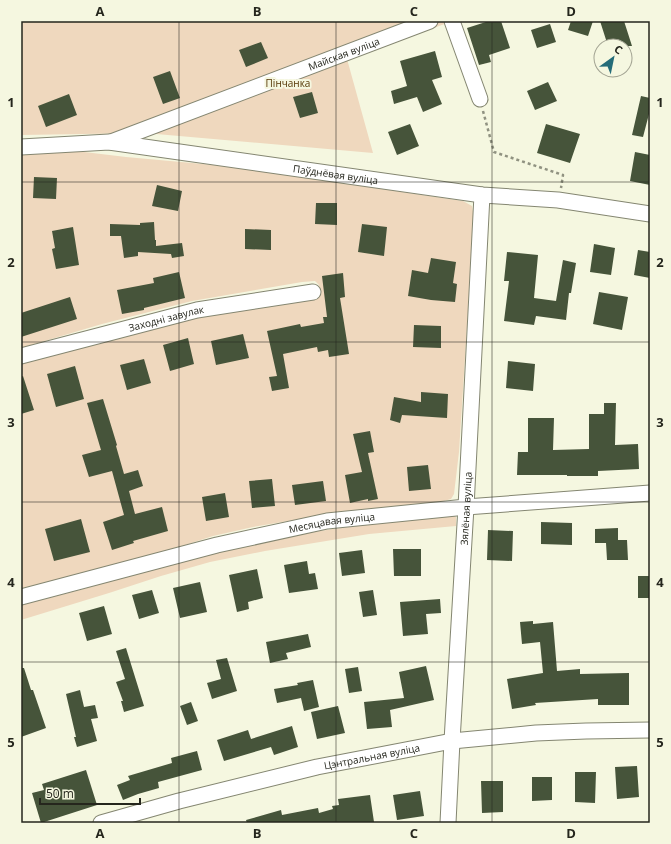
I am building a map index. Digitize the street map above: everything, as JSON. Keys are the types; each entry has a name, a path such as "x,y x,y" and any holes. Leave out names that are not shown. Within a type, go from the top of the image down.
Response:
{"street":[{"name":"Майская вуліца","path":"109,142 429,21"},
{"path":"454,26 480,98"},
{"name":"Паўднёвая вуліца","path":"21,147 109,142 482,195 558,200 650,214"},
{"name":"Зялёная вуліца","path":"448,823 482,195"},
{"name":"Заходні завулак","path":"21,356 197,310 313,292"},
{"name":"Месяцавая вуліца","path":"21,597 218,545 327,521 650,493"},
{"name":"Цэнтральная вуліца","path":"101,823 180,801 317,767 452,741 536,733 650,730"}],"path":[{"path":"480,98 494,152 563,174 558,200"}],"green space":[{"name":"Пінчанка","path":"21,21 453,21 347,59 373,153 145,133 21,135"},
{"path":"76,151 236,167 463,201 472,206 474,217 459,452 454,494 451,499 300,519 253,527 213,536 176,548 21,590 21,363 198,316 316,299 319,292 319,285 315,281 192,301 102,324 21,348 21,153"},
{"path":"452,514 456,517 456,526 369,534 265,551 210,562 21,620 21,605 80,590 178,561 281,537"}],"building":[{"path":"489,21 501,21 510,48 489,55 491,62 479,65 467,28"},
{"path":"571,21 593,21 588,36 568,30"},
{"path":"600,21 624,21 629,38 605,38"},
{"path":"550,24 556,42 537,48 531,30"},
{"path":"261,42 268,58 246,67 239,50"},
{"path":"435,51 442,77 432,80 442,104 423,112 417,97 394,104 391,91 407,86 400,61"},
{"path":"170,71 180,98 163,104 153,77"},
{"path":"548,82 557,101 535,110 527,91"},
{"path":"312,92 318,113 300,118 293,97"},
{"path":"69,94 77,115 46,127 38,106"},
{"path":"641,96 650,98 650,115 649,114 643,137 632,135"},
{"path":"410,124 419,146 397,155 388,132"},
{"path":"546,124 580,134 570,163 537,153"},
{"path":"635,152 650,155 650,185 630,181"},
{"path":"34,177 57,178 56,199 33,198"},
{"path":"157,185 182,191 178,211 152,206"},
{"path":"316,203 337,203 337,225 315,224"},
{"path":"154,222 156,246 182,243 184,256 172,258 171,254 138,252 138,256 124,258 121,236 110,236 110,224 140,225 140,223"},
{"path":"362,224 387,227 384,256 358,252"},
{"path":"73,227 79,265 56,269 52,249 55,248 52,231"},
{"path":"245,229 271,230 271,250 245,249"},
{"path":"594,244 615,248 611,275 590,272"},
{"path":"638,250 650,252 650,278 634,275"},
{"path":"507,252 538,255 534,298 556,301 563,260 576,263 571,293 569,293 566,320 536,316 534,325 504,321 509,281 504,281"},
{"path":"431,258 456,262 453,283 457,284 455,302 408,296 412,270 428,273"},
{"path":"179,272 185,298 144,308 144,310 122,314 117,290 154,283 153,278"},
{"path":"343,273 345,297 340,298 349,354 329,357 328,350 318,352 317,347 283,354 289,388 272,391 269,377 277,376 267,331 300,324 301,327 324,323 323,317 327,317 322,276"},
{"path":"599,292 628,297 622,330 593,324"},
{"path":"70,297 77,319 21,337 21,313"},
{"path":"414,325 441,326 441,348 413,347"},
{"path":"243,334 249,358 216,365 211,341"},
{"path":"188,338 194,364 170,371 163,345"},
{"path":"144,359 151,383 127,390 120,365"},
{"path":"508,361 535,364 533,391 506,388"},
{"path":"75,366 84,399 56,407 47,374"},
{"path":"23,376 34,410 21,414 21,377"},
{"path":"421,392 448,394 447,418 402,415 400,423 390,420 394,397 421,402"},
{"path":"103,399 124,474 138,470 143,486 129,491 135,514 162,507 168,531 133,541 134,543 112,550 103,522 124,515 112,471 89,477 82,455 101,450 87,403"},
{"path":"604,403 616,403 615,445 638,444 639,469 598,471 598,476 517,475 518,452 528,452 528,418 554,418 553,450 589,449 589,414 604,414"},
{"path":"370,431 374,452 368,453 378,499 368,501 368,499 350,503 345,475 362,472 353,434"},
{"path":"428,465 431,489 409,491 407,467"},
{"path":"272,479 275,506 252,508 249,481"},
{"path":"323,481 326,501 295,505 292,485"},
{"path":"225,493 229,517 206,521 202,497"},
{"path":"81,519 90,552 54,561 45,529"},
{"path":"541,522 572,523 572,545 541,544"},
{"path":"618,528 618,540 627,540 628,560 607,560 606,543 595,543 595,529"},
{"path":"488,530 513,531 512,561 487,560"},
{"path":"393,549 421,549 421,576 394,576"},
{"path":"362,550 365,573 342,576 339,553"},
{"path":"307,561 309,574 315,573 318,589 289,593 284,565"},
{"path":"257,569 263,598 248,602 249,609 237,612 229,575"},
{"path":"638,576 650,576 650,598 638,598"},
{"path":"200,582 207,612 180,618 173,588"},
{"path":"152,590 159,613 139,619 132,595"},
{"path":"373,590 377,615 363,617 359,592"},
{"path":"440,599 441,613 426,614 428,634 403,636 400,602"},
{"path":"104,606 112,634 87,641 79,613"},
{"path":"533,621 533,624 553,622 557,671 580,669 580,674 629,673 629,705 598,705 598,699 535,703 536,705 512,709 507,679 543,673 540,642 522,644 520,622"},
{"path":"308,634 311,647 286,653 288,659 270,663 266,642"},
{"path":"126,648 144,706 124,712 121,701 123,701 116,682 125,679 116,651"},
{"path":"227,658 237,691 212,699 207,683 221,679 216,660"},
{"path":"426,666 434,700 390,710 392,727 367,729 364,702 404,698 399,672"},
{"path":"358,667 362,691 349,693 345,669"},
{"path":"21,668 24,668 46,728 21,737"},
{"path":"313,680 319,707 304,711 301,698 277,703 274,689 298,685 297,683"},
{"path":"80,690 84,707 95,705 98,718 91,719 97,741 77,747 66,694"},
{"path":"191,702 198,721 187,725 180,706"},
{"path":"338,706 345,733 317,739 311,712"},
{"path":"292,726 298,747 274,755 271,747 224,761 217,740 248,730 251,739"},
{"path":"197,751 202,770 158,782 159,788 123,800 117,785 130,780 128,776 172,763 171,758"},
{"path":"637,766 639,797 617,799 615,767"},
{"path":"86,770 97,805 41,823 32,793 44,790 42,784"},
{"path":"575,772 596,772 595,803 575,802"},
{"path":"532,777 552,777 552,800 532,801"},
{"path":"481,781 503,781 503,812 482,813"},
{"path":"420,791 424,816 397,820 393,795"},
{"path":"370,795 374,822 247,823 246,820 281,810 282,815 318,808 319,813 333,809 332,806 339,805 338,799"}]}
